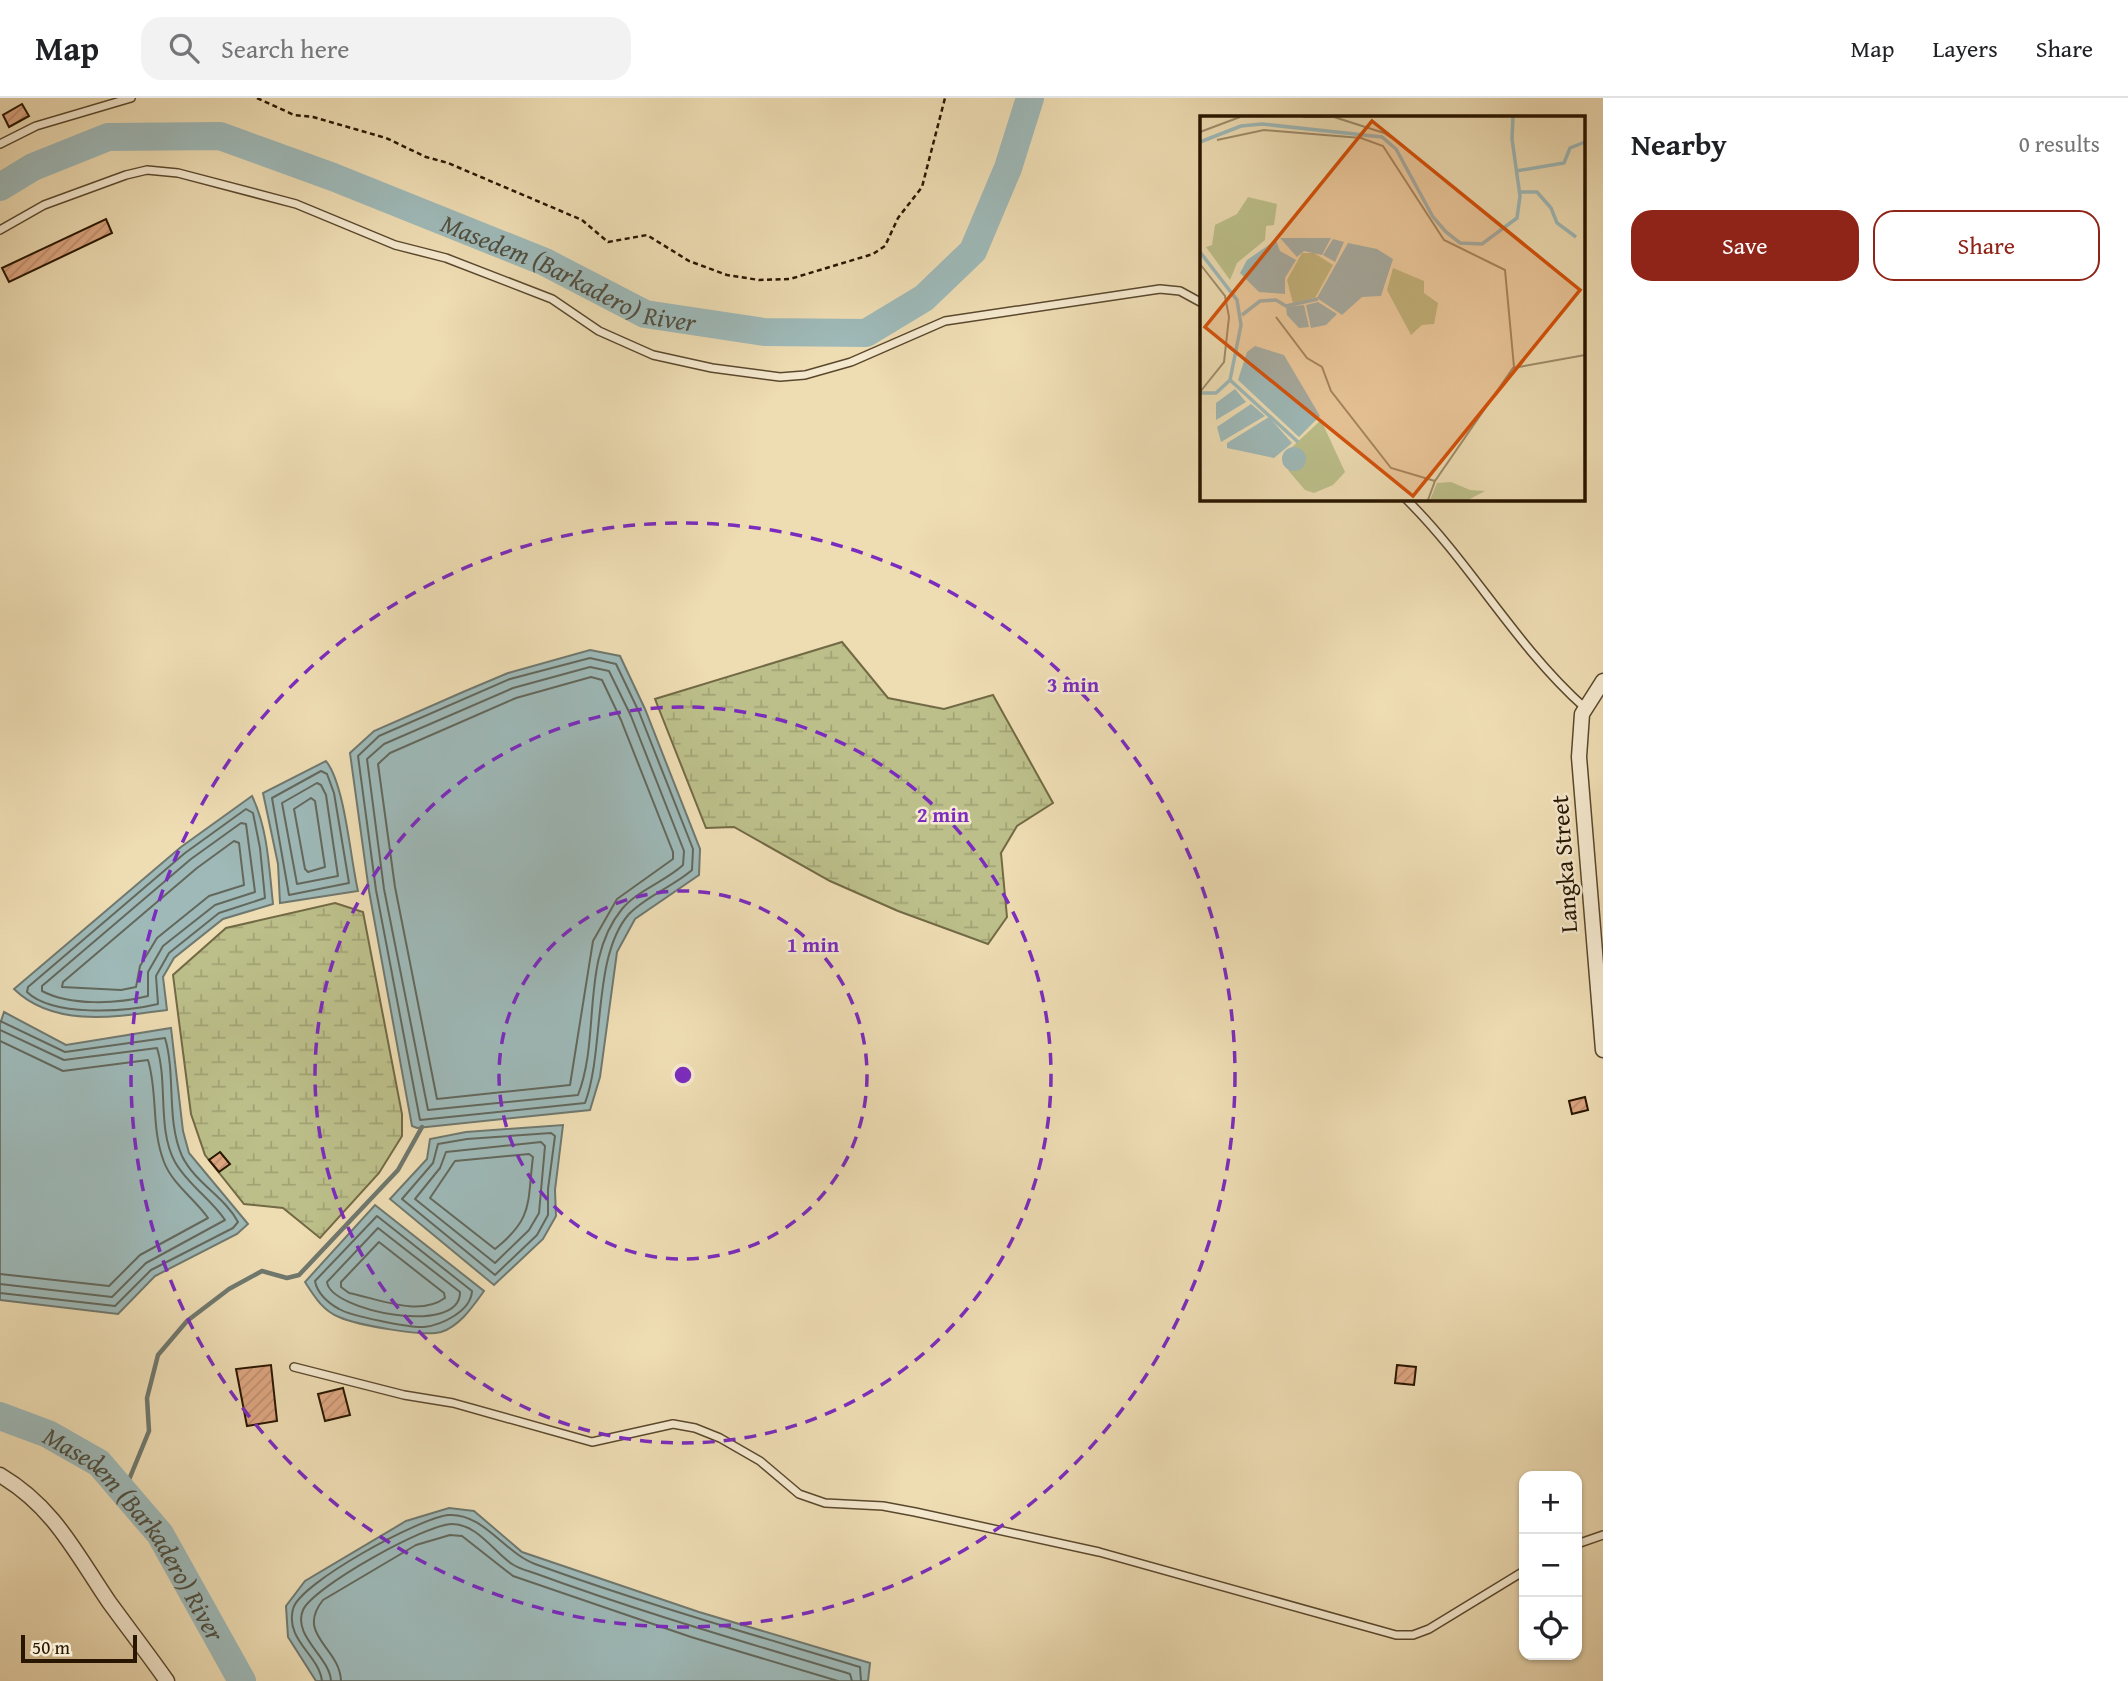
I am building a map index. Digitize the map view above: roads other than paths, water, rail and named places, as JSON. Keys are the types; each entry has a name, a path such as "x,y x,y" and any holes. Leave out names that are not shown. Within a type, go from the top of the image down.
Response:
{"street":[{"path":"1584,707 1603,681"},
{"name":"Langka Street","path":"1584,707 1579,757 1603,1050"},
{"path":"0,1475 22,1488 73,1543 109,1602 167,1681"}],"lane":[{"path":"0,144 36,126 131,98"},
{"path":"0,230 17,218 95,185 147,170 178,173 296,204 395,245 446,258 552,299 599,331 653,355 712,368 780,377 805,375 851,362 919,331 975,315 1010,313 1160,289 1180,290 1200,302"},
{"path":"1407,500 1439,531 1476,585 1555,681 1584,707"},
{"path":"294,1367 404,1395 453,1403 592,1442 673,1424 695,1428 720,1437 761,1461 799,1494 825,1503 883,1506 1099,1552 1396,1635 1413,1635 1429,1629 1519,1574"},
{"path":"1582,1542 1603,1535"}],"water":[{"path":"590,650 620,656 645,709 700,849 699,875 635,919 617,952 600,1077 590,1110 417,1128 412,1126 369,891 350,753 374,731 463,692 508,673"},
{"path":"326,761 338,787 358,891 280,903 278,864 263,793"},
{"path":"252,796 265,835 273,904 223,919 174,958 163,977 167,1010 107,1017 67,1015 48,1010 14,989 181,847"},
{"path":"4,1012 66,1045 171,1028 183,1131 189,1153 248,1224 237,1234 155,1276 118,1314 0,1300 0,1024"},
{"path":"563,1125 555,1190 556,1216 543,1239 494,1285 390,1199 427,1159 430,1139 466,1132"},
{"path":"375,1205 484,1291 466,1315 448,1329 420,1333 374,1327 348,1320 324,1307 305,1282"},
{"path":"449,1508 474,1511 522,1552 699,1612 870,1663 868,1681 316,1681 288,1637 286,1606 305,1581 406,1521"}],"waterway":[{"name":"Masedem (Barkadero) River","path":"0,187 33,167 108,137 220,136 333,177 545,262 645,314 764,332 866,333 924,298 973,251 1008,168 1030,98"},
{"path":"126,1487 149,1431 147,1398 158,1355 187,1321 229,1289 262,1271 287,1278 299,1275 398,1170 422,1127"},
{"name":"Masedem (Barkadero) River","path":"0,1416 48,1434 99,1463 160,1534 242,1681"}]}
